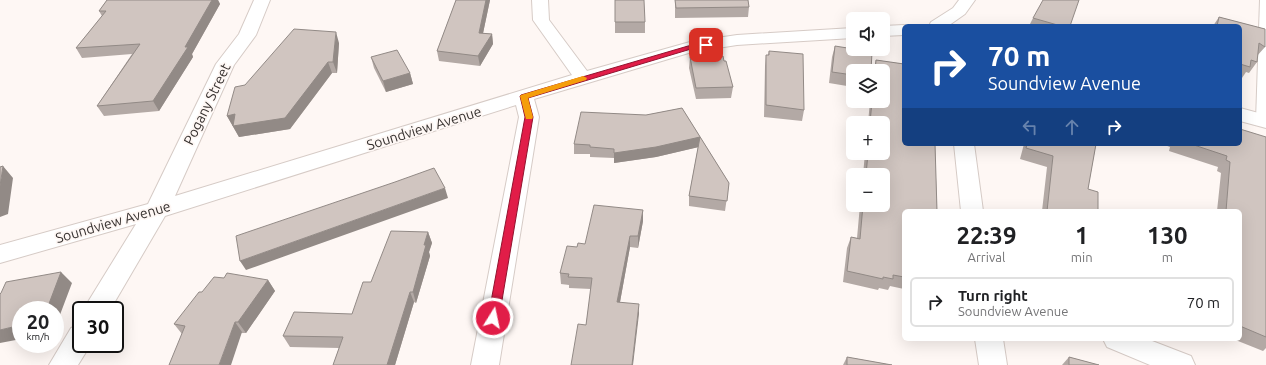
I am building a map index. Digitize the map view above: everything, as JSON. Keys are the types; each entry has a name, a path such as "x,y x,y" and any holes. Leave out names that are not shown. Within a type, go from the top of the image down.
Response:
{"street":[{"name":"Pogany Street","path":"101,301 156,210 225,64 247,35 262,0"},
{"path":"540,0 541,20 583,78"},
{"path":"940,24 959,11 967,0"},
{"path":"890,31 902,30"},
{"name":"Soundview Avenue","path":"0,254 156,210 342,154 524,96 690,47 737,40 846,33"},
{"path":"485,365 529,117 524,96"},
{"path":"1242,115 1264,122"},
{"path":"964,146 972,209"},
{"path":"989,341 993,365"},
{"path":"1122,341 1181,365"},
{"path":"63,365 72,350"}],"lane":[{"path":"1264,122 1265,0"}],"building":[{"path":"107,0 212,0 185,47 188,47 153,101 97,106 140,44 76,48 106,11 99,11"},
{"path":"456,0 486,0 479,33 492,34 478,56 437,51"},
{"path":"615,0 644,0 645,22 615,22"},
{"path":"675,0 748,0 749,7 676,8"},
{"path":"1043,0 1079,0 1071,24 1054,24 1033,18"},
{"path":"1219,17 1265,29 1265,47 1259,43 1257,62 1251,60 1250,67 1242,65 1242,24 1217,24"},
{"path":"294,29 336,32 333,62 328,62 285,118 233,126 235,114 227,116 235,87 245,85"},
{"path":"835,46 846,48 846,56 872,56 871,64 846,64 846,74 832,72"},
{"path":"397,50 410,73 383,81 371,57"},
{"path":"769,51 803,54 804,110 766,105 766,55 769,55"},
{"path":"723,56 724,61 726,61 733,87 696,88 690,57"},
{"path":"876,60 902,64 902,146 935,146 937,209 902,209 902,277 893,275 893,279 883,277 883,279 847,271 851,237 860,239 862,212 890,212 890,168 867,168 867,160 890,160 890,116 871,116 871,108 890,108 890,64 876,64"},
{"path":"682,108 729,183 727,201 689,196 700,137 656,147 614,153 614,149 574,144 581,112 646,115"},
{"path":"1242,130 1266,137 1266,337 1242,327 1242,209 1226,209 1230,162 1226,160 1227,156 1197,146 1242,146"},
{"path":"1026,146 1096,146 1088,189 1098,192 1098,209 1047,209 1053,156 1026,148"},
{"path":"3,166 0,186 0,167"},
{"path":"434,168 445,188 240,261 236,236"},
{"path":"594,205 643,210 638,236 630,236 617,302 639,304 632,365 571,365 578,324 586,325 592,278 568,277 569,274 560,273 567,246 577,247 578,243 585,244"},
{"path":"391,231 428,232 424,245 426,245 413,292 410,292 387,365 333,365 343,337 283,336 294,312 352,314 363,282 371,282"},
{"path":"61,272 50,301 12,301 12,327 0,330 0,294 6,282"},
{"path":"227,273 268,280 238,322 235,322 219,365 169,365 185,326 174,324 199,292 202,292 214,277 224,278"},
{"path":"847,357 892,365 847,365"},
{"path":"1069,357 1099,365 1069,365"}],"slow traffic":[{"path":"529,117 524,96 583,78"}],"route":[{"path":"493,318 529,117 524,96 690,47 706,45"}]}
